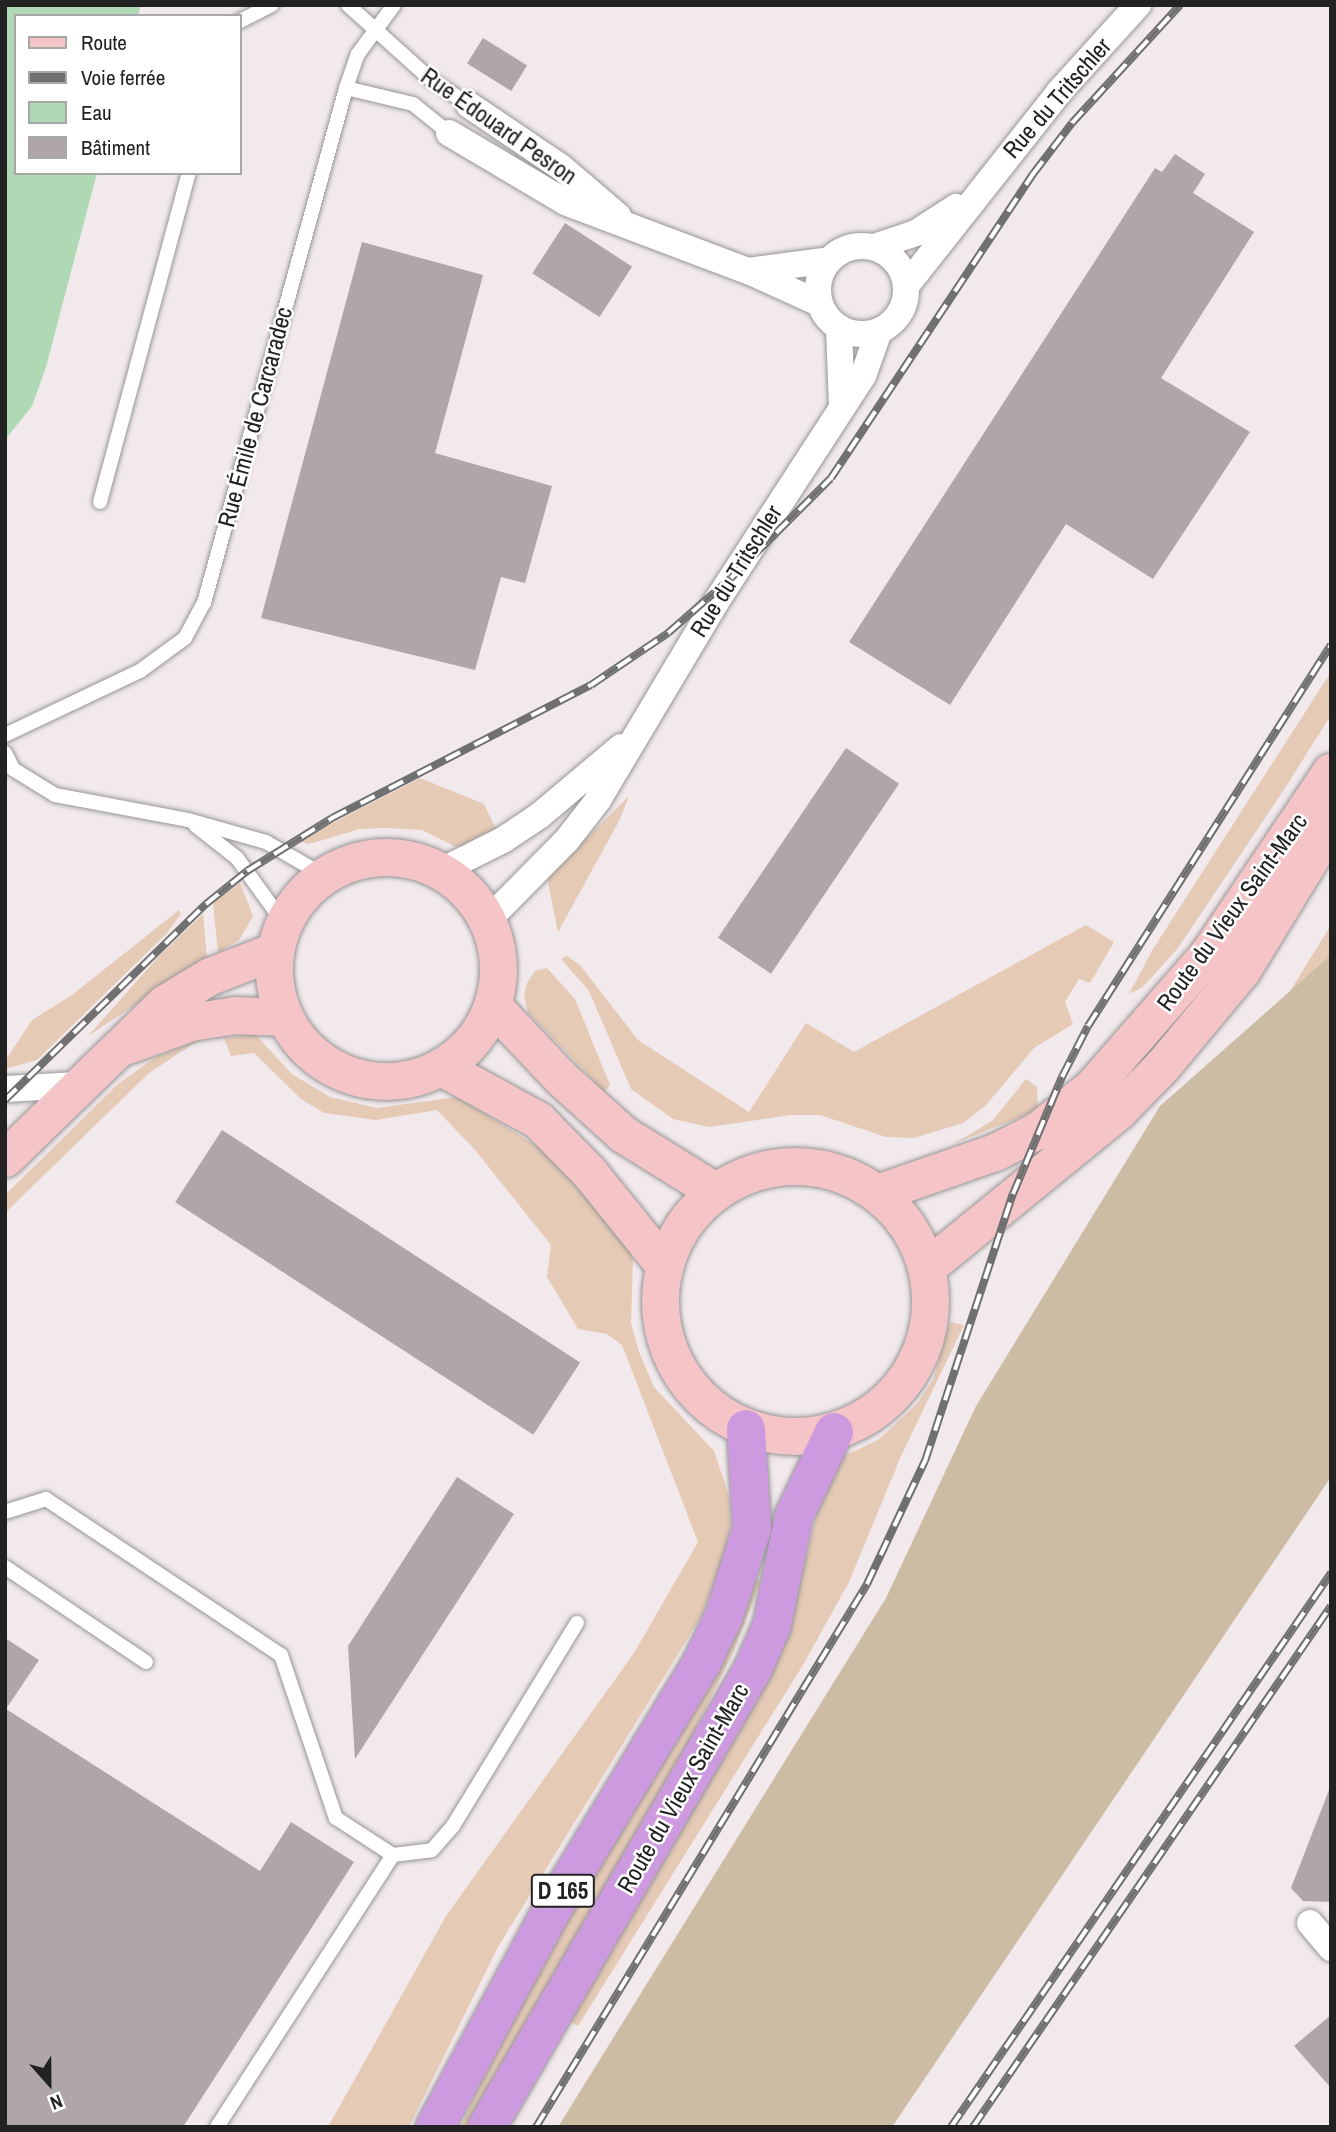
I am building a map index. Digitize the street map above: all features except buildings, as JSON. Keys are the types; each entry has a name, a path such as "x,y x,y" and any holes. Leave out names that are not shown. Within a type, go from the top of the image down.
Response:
{"highway":[{"name":"Route du Vieux Saint-Marc","path":"435,2127 549,1915 702,1662 724,1616 752,1528 746,1429"},
{"name":"Route du Vieux Saint-Marc","path":"487,2127 753,1669 772,1625 794,1516 834,1432"}],"main road":[{"name":"Route du Vieux Saint-Marc","path":"877,1193 995,1152 1038,1130 1092,1087 1208,954 1331,771"},
{"name":"Route du Vieux Saint-Marc","path":"927,1267 1118,1111 1157,1072 1242,970 1331,824"},
{"path":"382,856 412,860 442,871 476,901 488,920 498,961 492,1005 463,1051 441,1067 402,1079 352,1077 324,1063 301,1043 284,1017 274,985 278,937 300,896 323,875 351,862 382,856"},
{"path":"5,1158 165,1003 278,937"},
{"path":"492,1005 561,1078 623,1133 715,1191"},
{"path":"117,1049 191,1022 235,1015 284,1017"},
{"path":"441,1067 538,1120 589,1172 663,1264"},
{"path":"797,1166 839,1173 877,1193 908,1226 927,1267 931,1308 922,1349 909,1373 872,1413 834,1432 790,1438 746,1429 703,1403 673,1363 659,1314 663,1264 683,1223 715,1191 754,1172 797,1166"}],"street":[{"name":"Rue du Tritschler","path":"906,286 977,192 1138,5"},
{"name":"Rue Édouard Pesron","path":"469,105 562,168 624,222"},
{"name":"Rue Édouard Pesron","path":"449,133 537,188 748,271 819,303"},
{"name":"Rue du Tritschler","path":"874,247 916,233 977,192"},
{"path":"849,247 874,247 892,258 906,286 902,307 879,331 859,334 839,328 819,303 820,273 829,260 849,247"},
{"name":"Rue Édouard Pesron","path":"748,271 829,260"},
{"path":"839,328 842,406"},
{"name":"Rue du Tritschler","path":"488,920 567,840 598,800 634,737 863,376 879,331"},
{"name":"Rue du Tritschler","path":"442,871 503,841 539,816 634,737"},
{"path":"5,1089 78,1085"},
{"path":"1310,1923 1331,1948"}],"lane":[{"path":"242,20 272,5"},
{"name":"Rue Édouard Pesron","path":"348,5 372,31 469,105"},
{"name":"Rue Émile de Carcaradec","path":"5,735 140,671 185,638 204,603 346,88 372,31 394,5"},
{"name":"Rue Édouard Pesron","path":"346,88 413,104 449,133"},
{"path":"100,502 188,175"},
{"path":"5,753 13,769 55,795 188,820 267,842 323,875"},
{"path":"188,820 237,858 278,937"},
{"path":"5,1512 46,1499 281,1655 336,1818 393,1855 432,1850 453,1826 577,1623"},
{"path":"5,1567 146,1662"},
{"path":"217,2127 393,1855"}],"shaded area":[{"path":"1331,672 1331,715 1178,948 1143,987 1129,994 1153,949"},
{"path":"420,778 484,804 496,829 473,844 456,847 422,830 385,828 360,829 309,844 298,841"},
{"path":"629,796 619,821 558,932 547,877"},
{"path":"240,883 253,916 239,940 218,953 213,902"},
{"path":"179,910 181,914 166,934 37,1060 5,1069 5,1061 32,1020 72,995"},
{"path":"203,914 207,958 88,1036 161,954"},
{"path":"1086,925 1114,942 1090,983 1079,979 1065,1002 1073,1024 1034,1048 986,1105 963,1123 914,1138 886,1137 820,1115 791,1115 709,1127 673,1119 631,1089 589,991 561,959 567,956 580,965 638,1040 749,1112 806,1023 854,1052"},
{"path":"1331,925 1331,955 1287,996"},
{"path":"1331,955 1331,1477 892,2127 558,2127 886,1598 976,1406 1160,1106"},
{"path":"547,968 575,999 610,1085 605,1092 528,1013 524,995 527,983 535,971"},
{"path":"255,1034 292,1074 330,1097 377,1108 457,1097 544,1150 620,1234 633,1259 631,1323 639,1352 654,1387 714,1451 729,1496 731,1523 725,1554 702,1615 498,1947 409,2127 328,2127 446,1916 634,1653 698,1542 622,1345 607,1334 578,1329 547,1277 551,1245 475,1150 437,1110 376,1120 324,1113 301,1099 254,1053 231,1056 224,1038"},
{"path":"199,1040 149,1073 5,1213 5,1195 118,1084 156,1057"},
{"path":"1026,1079 1037,1087 1038,1110 953,1144 992,1121"},
{"path":"950,1322 964,1325 901,1456 849,1582 803,1665 578,2026 568,2021 799,1587 821,1496 842,1457 878,1440 917,1404 933,1380"},
{"path":"754,1580 761,1581 733,1653 675,1769 469,2127 460,2127 513,2015"}],"water":[{"path":"5,5 141,5 139,14 14,14 14,175 96,175 46,367 32,406 5,440"}],"railway":[{"path":"5,1100 206,904 247,871 332,818 591,685 668,633 731,578 831,478 1033,174 1072,123 1180,5"},
{"path":"536,2127 867,1584 925,1461 1013,1194 1062,1077 1088,1026 1331,645"},
{"path":"951,2127 1331,1573"},
{"path":"973,2127 1331,1606"}]}
